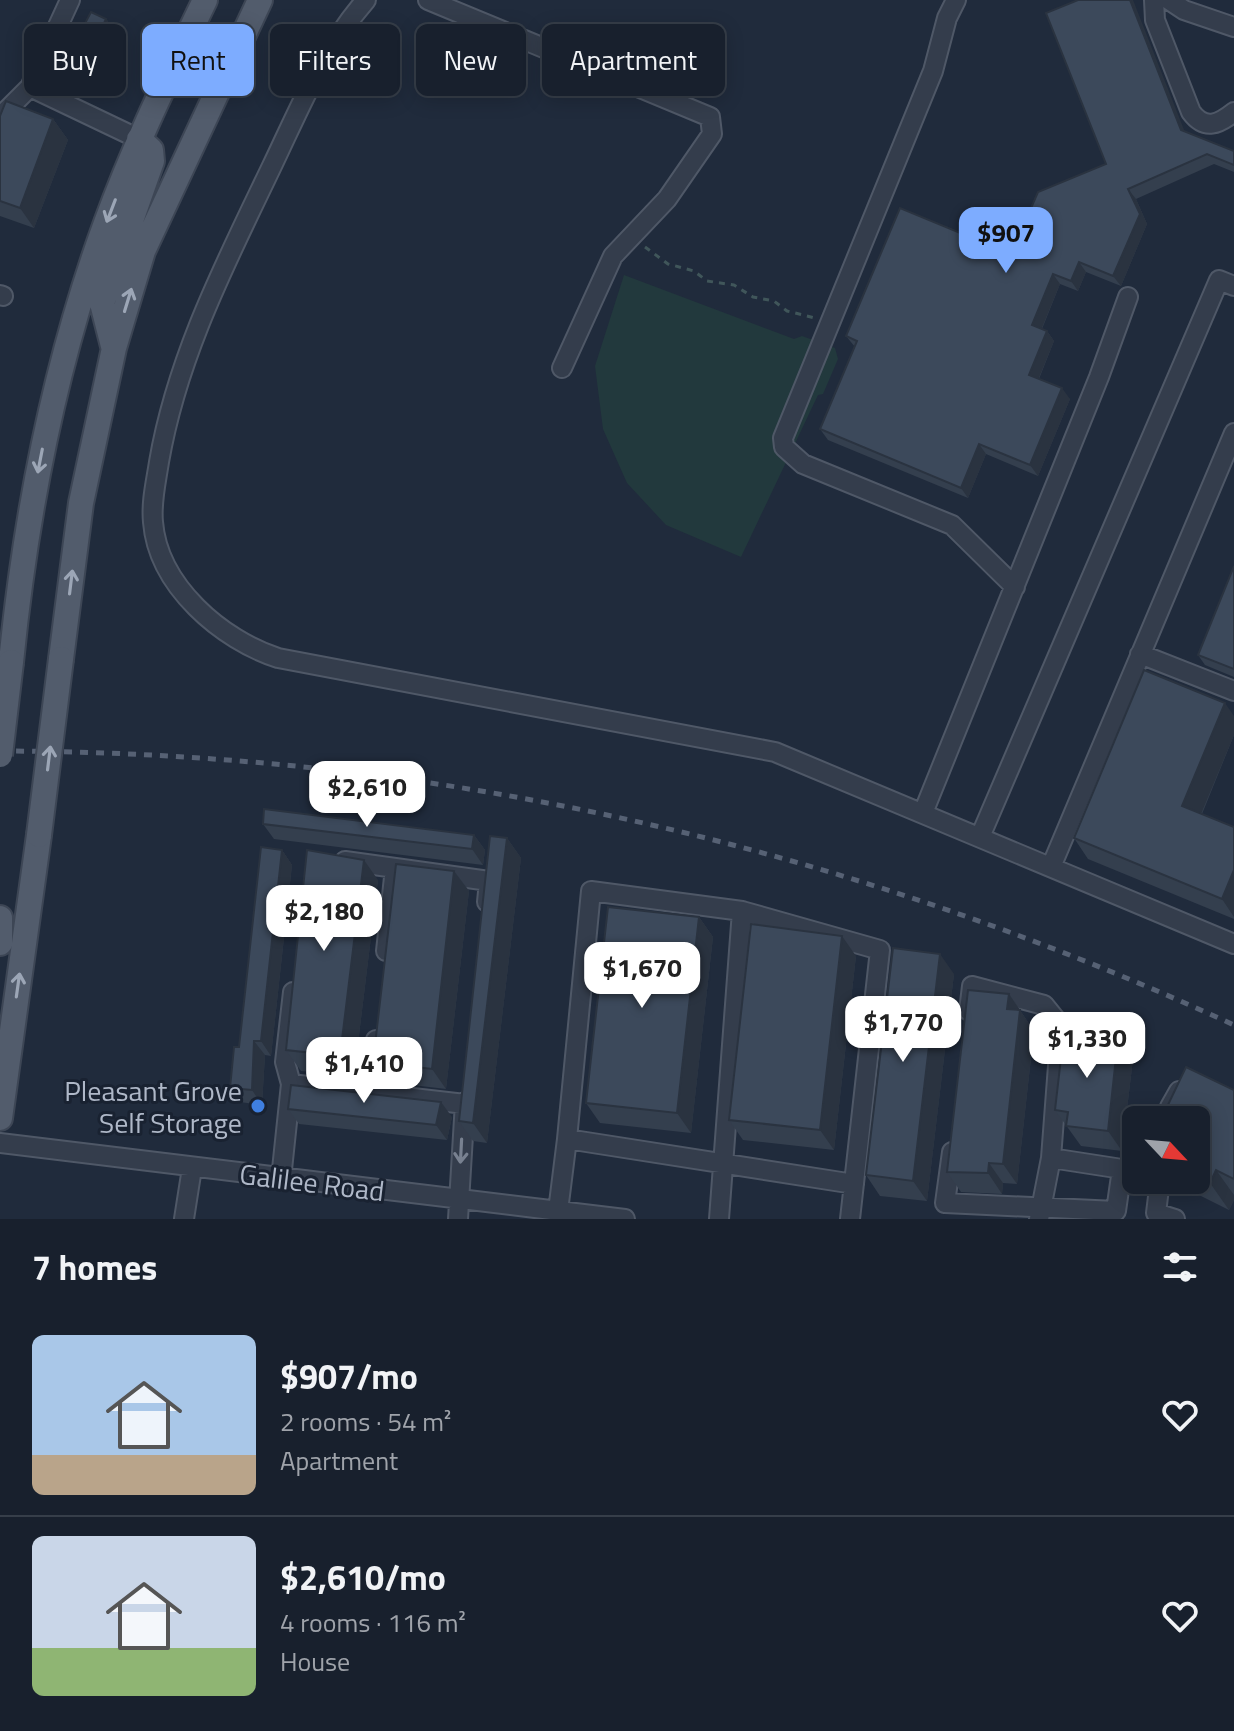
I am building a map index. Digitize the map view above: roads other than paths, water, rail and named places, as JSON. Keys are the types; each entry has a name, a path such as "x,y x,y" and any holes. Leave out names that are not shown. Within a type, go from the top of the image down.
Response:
{"main road":[{"path":"0,755 32,504 54,394 86,281 139,139 205,0"},
{"path":"0,1118 81,503 114,348 143,251 260,0"},
{"path":"114,348 102,303 152,161 151,150 139,139"},
{"path":"0,918 0,943"}],"street":[{"path":"59,24 70,0"},
{"path":"366,0 339,35 311,84 204,310 173,397 154,493 153,524 161,552 187,596 228,636 278,658 775,752 1234,944"},
{"path":"956,0 947,18 933,71 783,438 784,447 803,464 952,525 1015,587"},
{"path":"1154,0 1155,20 1198,121 1220,123 1234,112"},
{"path":"1169,0 1184,10 1234,27"},
{"path":"436,1 710,117 712,134 667,199 627,239 600,278 562,368"},
{"path":"0,117 24,93"},
{"path":"49,96 139,139"},
{"path":"980,837 1219,280 1234,286"},
{"path":"923,813 1099,377 1128,297"},
{"path":"1051,867 1234,433"},
{"path":"1140,654 1234,691"},
{"path":"323,858 489,881 486,913"},
{"path":"384,973 395,868"},
{"path":"558,1211 591,891 742,911 880,950 850,1219"},
{"path":"719,1219 742,911"},
{"path":"281,1179 291,1084 285,1062 295,967"},
{"path":"966,1033 972,986 1044,1005 1061,1026 1051,1158 1040,1215"},
{"path":"371,1093 379,1018"},
{"path":"1171,1106 1189,1073"},
{"path":"291,1084 371,1093 466,1096 458,1219"},
{"path":"955,1126 945,1203 1040,1215 1116,1211 1122,1169 1051,1158"},
{"path":"567,1139 854,1184"},
{"name":"Galilee Road","path":"0,1143 618,1219"},
{"path":"184,1219 192,1168"},
{"path":"1158,1194 1156,1213 1175,1219"}],"railway":[{"path":"0,751 162,756 321,769 477,790 632,820 785,859 936,906 1085,961 1234,1025"}],"place":[{"name":"Pleasant Grove Self Storage","path":"258,1106"}]}
